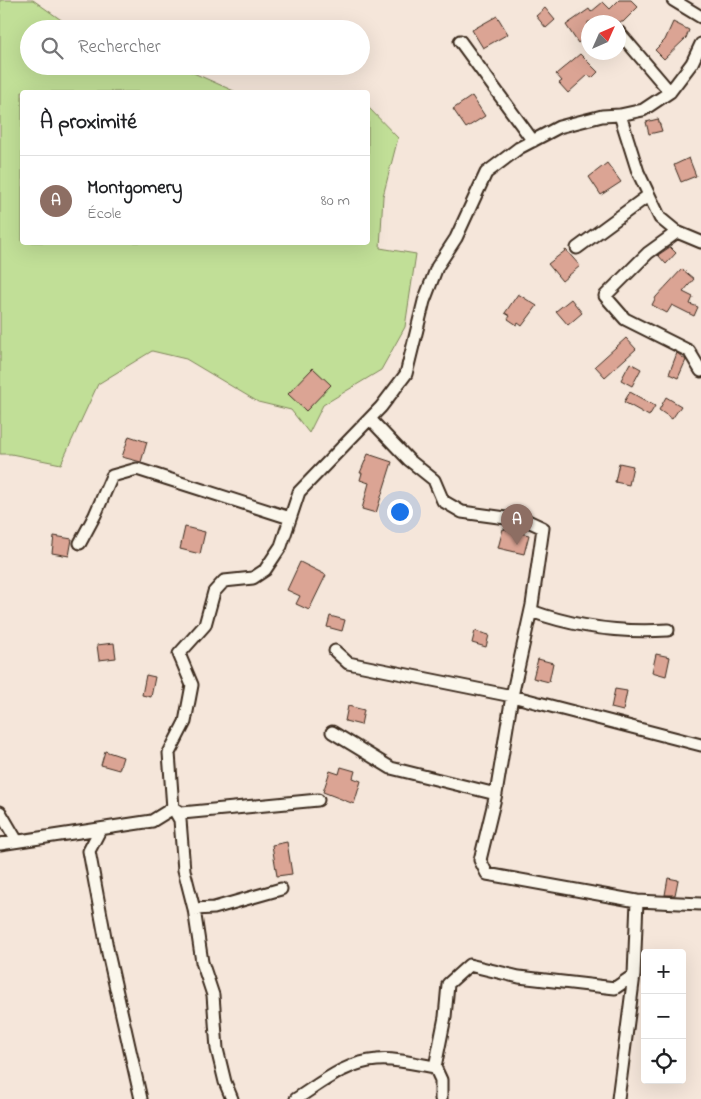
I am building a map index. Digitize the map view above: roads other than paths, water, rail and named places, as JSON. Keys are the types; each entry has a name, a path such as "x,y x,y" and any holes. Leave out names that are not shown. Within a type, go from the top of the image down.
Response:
{"street":[{"path":"673,0 701,17"},
{"path":"626,40 670,92"},
{"path":"460,41 533,141"},
{"path":"232,1099 224,1082 217,1049 213,995 202,962 194,909 184,870 180,820 173,808 169,753 185,722 192,685 179,654 205,625 214,592 224,581 253,578 265,570 281,546 299,492 370,419 406,374 424,301 438,267 456,238 486,173 519,148 559,127 602,116 620,115 643,110 670,92 692,63 701,44"},
{"path":"620,115 638,172 660,218 676,232 701,242"},
{"path":"577,248 649,195"},
{"path":"676,232 648,253 605,296 625,319 689,351 701,371"},
{"path":"370,419 409,460 434,480 443,501 462,512 528,521 543,528 531,611 512,696 496,794 480,860 487,874 637,902 701,904"},
{"path":"80,543 96,515 112,476 137,469 290,518"},
{"path":"531,611 557,620 601,628 642,632 668,630"},
{"path":"334,651 348,663 512,696 701,745"},
{"path":"332,732 391,768 496,794"},
{"path":"173,808 182,812 318,800"},
{"path":"0,844 152,821 173,808"},
{"path":"0,812 17,841"},
{"path":"100,830 89,851 108,954 141,1099"},
{"path":"194,909 214,908 281,889"},
{"path":"618,1099 634,975 637,902"},
{"path":"441,1099 441,1080 435,1067 445,1016 448,984 469,965 519,977 616,988 634,975"},
{"path":"296,1099 335,1073 355,1064 377,1060 435,1067"}],"place":[{"name":"Montgomery","path":"517,545"}]}
